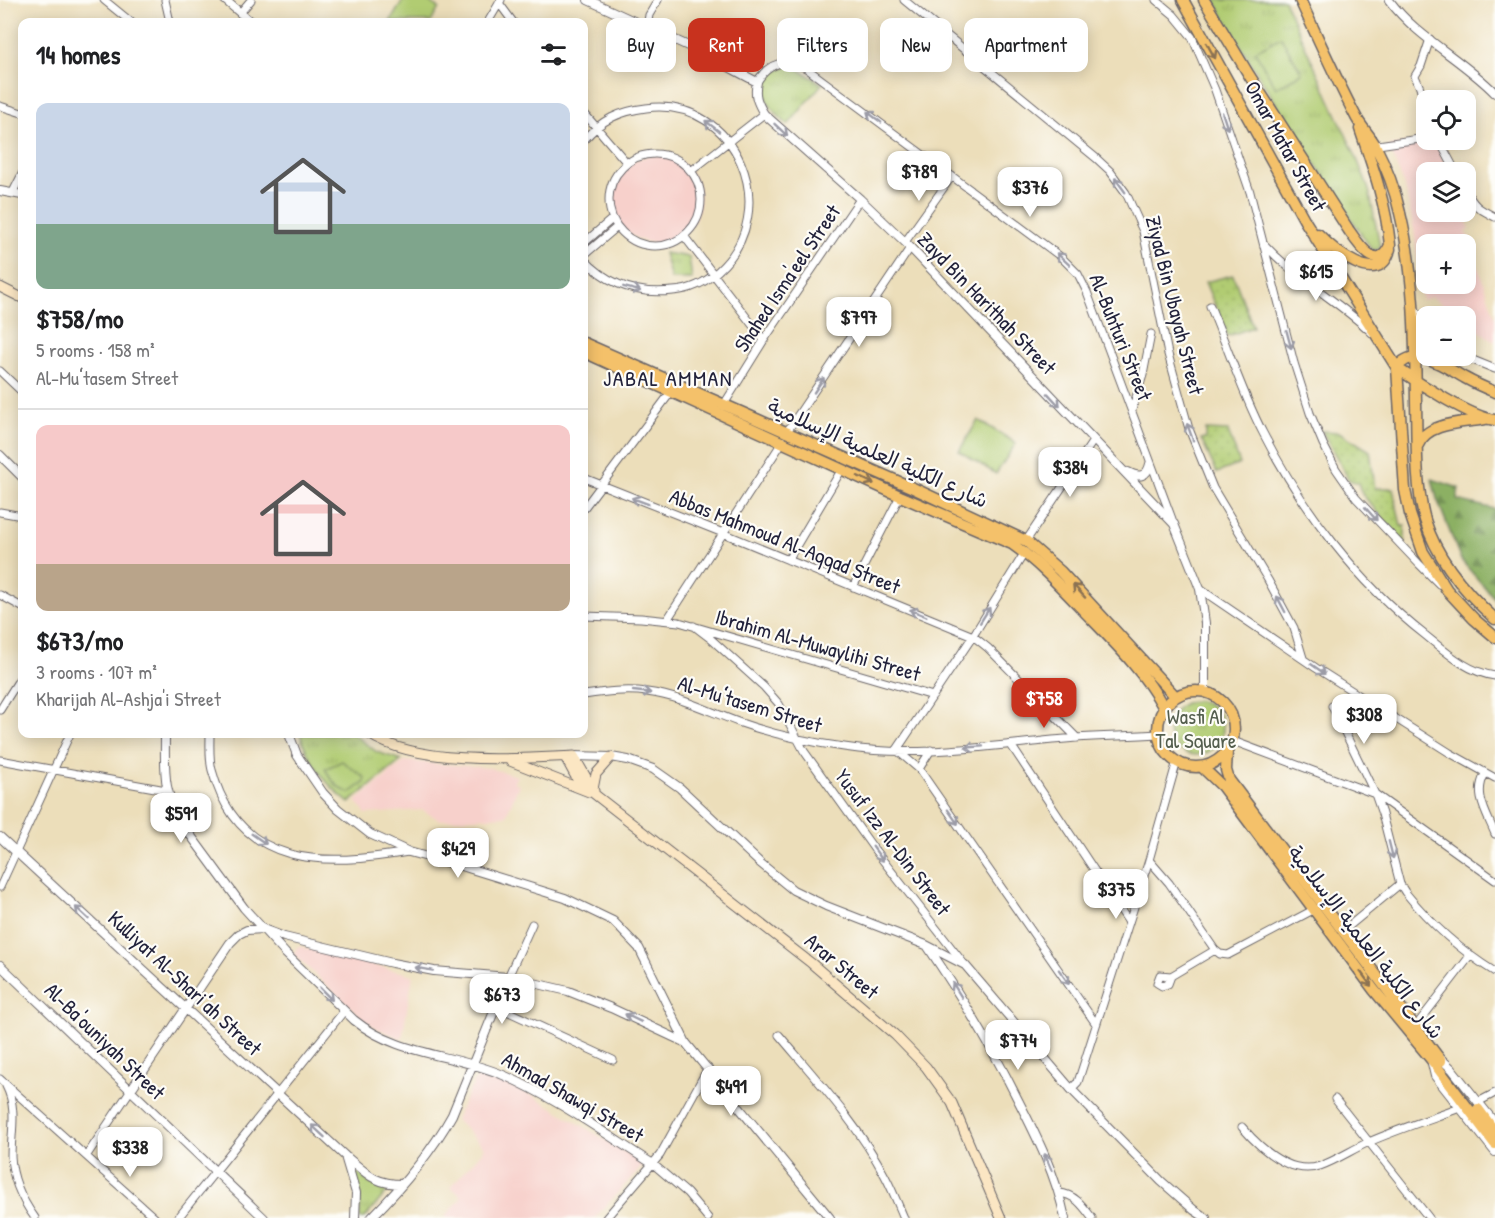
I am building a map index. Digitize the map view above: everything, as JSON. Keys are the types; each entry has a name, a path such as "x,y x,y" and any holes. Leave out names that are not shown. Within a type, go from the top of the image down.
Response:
{"main road":[{"name":"Omar Matar Street","path":"1183,0 1331,266 1383,344 1400,365"},
{"name":"Omar Matar Street","path":"1204,0 1249,75 1347,229 1365,253 1371,256 1383,255 1390,244"},
{"path":"1300,0 1356,118 1391,182 1400,209 1415,309 1417,451 1425,519 1446,564 1466,591 1495,619"},
{"path":"1305,221 1337,253 1357,264 1377,266 1384,263 1390,244 1384,205 1370,146"},
{"path":"0,287 18,296"},
{"name":"شارع الكلية العلمية الإسلامية","path":"588,346 723,406 842,469 900,496 1012,544 1025,547 1139,671 1164,708"},
{"name":"شارع الكلية العلمية الإسلامية","path":"588,354 671,392 913,488 1025,547 1060,571 1175,696"},
{"path":"1400,365 1415,358 1437,362 1495,392"},
{"path":"1400,365 1402,464 1410,514 1423,552 1447,590 1474,619 1495,637"},
{"path":"1400,365 1416,382 1490,420"},
{"path":"1417,451 1420,441 1427,432 1441,427 1490,420"},
{"path":"1205,691 1214,694 1228,707 1235,724 1233,741 1227,752 1212,764 1185,765 1166,752 1158,735 1158,721 1164,708 1175,696 1185,692 1205,691"},
{"path":"377,738 417,753 507,760 570,757"},
{"name":"شارع الكلية العلمية الإسلامية","path":"1227,752 1226,770 1229,780 1416,1026 1434,1057 1495,1144"},
{"name":"Arar Street","path":"570,757 577,778 811,963 903,1043 926,1067 952,1103 1001,1218"},
{"path":"507,760 569,786 594,791 596,774 611,757"},
{"name":"شارع الكلية العلمية الإسلامية","path":"1203,766 1222,786 1374,990 1434,1057 1495,1132"}],"street":[{"path":"104,0 126,18"},
{"path":"165,0 169,18"},
{"path":"225,0 246,18"},
{"path":"240,13 251,0"},
{"path":"588,0 627,18"},
{"path":"648,18 658,0"},
{"name":"Ziyad Bin Ubayah Street","path":"904,0 1096,158 1110,171 1126,193 1147,243 1168,354 1189,429 1214,488 1294,628 1303,658"},
{"path":"1156,0 1174,15 1192,37 1215,90 1246,179 1303,391 1317,432 1329,456 1356,498 1447,590"},
{"path":"1389,0 1430,39 1478,76 1495,93"},
{"path":"490,18 500,2 510,18"},
{"path":"1420,90 1414,76 1421,66 1430,39"},
{"path":"676,42 757,82 755,92 757,102 764,114 691,171"},
{"name":"Al-Buhturi Street","path":"757,82 770,67 779,63 796,63 817,74 1062,257 1078,274 1088,292 1150,464 1200,589 1205,622 1205,691"},
{"path":"0,106 18,112"},
{"path":"588,135 595,127 620,113 649,107 666,107 697,116 711,124 729,141 739,155 749,193 748,213 740,243 727,263 698,285 684,290 657,293 635,291 615,284 595,271 588,262"},
{"name":"Zayd Bin Harithah Street","path":"764,114 908,245 1092,441 1174,524"},
{"path":"588,118 627,163"},
{"path":"1370,146 1416,139"},
{"path":"660,154 682,163 691,171 700,190 700,210 691,229 684,236 665,245 644,245 626,236 617,227 612,219 608,196 617,172 627,163 643,155 660,154"},
{"path":"667,620 952,176"},
{"path":"13,192 18,182"},
{"path":"0,191 18,194"},
{"name":"Shahed Isma'eel Street","path":"723,406 764,340 860,199"},
{"path":"1476,208 1495,217"},
{"path":"588,240 612,219"},
{"path":"588,253 617,227"},
{"path":"684,236 764,340"},
{"path":"1263,243 1282,262 1347,311 1383,344"},
{"path":"1210,306 1262,431 1290,481 1320,526 1361,574 1407,621 1464,665 1478,672 1495,676"},
{"path":"1132,410 1143,375 1151,334"},
{"path":"1476,361 1495,369"},
{"path":"0,371 18,388"},
{"path":"588,502 671,392"},
{"path":"1092,441 1025,547 973,636 897,752 919,769 1096,1024"},
{"path":"0,455 18,473"},
{"path":"1122,469 1140,477 1147,472 1150,464"},
{"path":"788,560 842,469"},
{"name":"Abbas Mahmoud Al-Aqqad Street","path":"588,480 973,636 988,648 1077,738"},
{"path":"853,587 900,496"},
{"path":"0,512 18,515"},
{"path":"1200,589 1316,668 1485,774 1495,778"},
{"path":"0,595 18,605"},
{"name":"Ibrahim Al-Muwaylihi Street","path":"588,616 667,620 694,626 933,696"},
{"name":"Yusuf Izz Al-Din Street","path":"694,626 764,687 779,704 796,738 874,849 965,965"},
{"path":"0,710 18,681"},
{"name":"Al-Muʻtasem Street","path":"588,694 623,690 649,692 688,703 748,725 796,738 845,747 897,752 1011,745 1077,738 1158,735"},
{"path":"1332,706 1375,794 1400,884 1428,918 1470,956 1495,972"},
{"path":"0,887 68,738"},
{"path":"0,760 166,790 165,738"},
{"path":"210,738 212,768 219,790 230,811 249,831 272,848 300,858 320,860 354,860 409,852"},
{"path":"291,738 305,770 323,793 338,809 370,834 409,852 565,898 614,921 639,948 686,1043 830,1218"},
{"path":"1233,741 1375,794 1495,880"},
{"path":"1011,745 1128,921"},
{"path":"919,769 931,750"},
{"path":"570,757 611,757 641,764 662,775 702,807 759,861 794,890 826,906 926,945 965,965 1071,1089 1161,1181 1204,1217"},
{"path":"1071,1089 1078,1082 1149,860 1177,761"},
{"path":"1485,774 1480,783 1479,795 1495,834"},
{"name":"Ahmad Shawqi Street","path":"166,790 183,825 244,909 285,953 364,1029 381,1038 418,1051 472,1064 506,1076 532,1089 653,1164 687,1193 708,1218"},
{"name":"Kulliyat Al-Shariʻah Street","path":"0,837 345,1156 374,1180 388,1184 402,1184"},
{"path":"1149,860 1169,883 1220,954 1228,955 1315,909"},
{"path":"1343,932 1400,884"},
{"path":"373,1217 423,1159 444,1128 532,924"},
{"path":"87,1155 235,937 248,930 263,929 293,939 402,965 508,977 568,991 686,1043"},
{"path":"285,953 286,943 293,939"},
{"path":"926,945 987,1039 1039,1141 1059,1193 1065,1218"},
{"path":"1171,976 1215,950"},
{"path":"1416,1026 1470,956"},
{"name":"Al-Ba'ouniyah Street","path":"0,964 264,1218"},
{"path":"496,1006 612,1060"},
{"path":"178,1218 344,1011"},
{"path":"779,1035 825,1090 873,1156 885,1175 904,1218"},
{"path":"1434,1057 1452,1069 1495,1123"},
{"path":"1434,1057 1435,1076 1495,1152"},
{"path":"606,1218 668,1144 708,1068"},
{"path":"2,1080 155,1218"},
{"path":"2,1080 10,1095 14,1112 12,1157 14,1176 28,1209 35,1218"},
{"path":"1478,1102 1495,1093"},
{"path":"1335,1099 1429,1218"},
{"path":"1242,1127 1258,1146 1280,1160 1309,1168 1326,1163 1369,1142 1460,1108"},
{"path":"345,1156 356,1193 355,1218"},
{"path":"1059,1193 1076,1199 1092,1218"}],"shaded area":[{"path":"1416,143 1416,150 1440,150 1444,162 1416,162 1416,222 1467,222 1470,230 1466,231 1467,234 1416,234 1416,248 1406,191 1389,146"},
{"path":"656,155 673,159 687,168 696,182 700,199 696,216 687,230 673,239 656,243 639,239 625,230 616,216 612,199 616,182 625,168 639,159"},
{"path":"1476,261 1495,317 1495,342 1476,329 1476,306 1444,306 1432,297 1422,300 1421,294 1476,294"},
{"path":"405,761 490,768 517,776 514,782 519,785 506,816 440,820 422,810 366,814 356,801"},
{"path":"298,946 413,975 402,1039 364,1020 293,954"},
{"path":"485,1074 532,1095 640,1161 642,1166 595,1218 444,1218 462,1197 451,1187 485,1148 455,1119 475,1080"}],"green space":[{"path":"403,0 426,0 439,8 433,18 392,18"},
{"path":"1214,0 1284,0 1369,190 1379,250 1372,250 1331,188 1271,95"},
{"path":"1281,37 1302,73 1276,88 1255,51"},
{"path":"776,71 803,72 822,84 788,125 767,101 764,92 764,85 768,77"},
{"path":"664,253 689,257 692,279 671,279"},
{"path":"1233,275 1253,327 1228,336 1205,282"},
{"path":"978,420 1016,443 996,474 959,451"},
{"path":"1206,430 1228,431 1240,464 1217,473 1201,439 1206,439"},
{"path":"1322,431 1339,432 1370,451 1375,488 1393,488 1401,526 1405,526 1405,544 1362,494 1358,483 1349,480"},
{"path":"1432,479 1459,488 1457,500 1495,509 1495,599 1461,560 1437,499"},
{"name":"Wasfi Al Tal Square","path":"1191,701 1201,701 1211,705 1219,713 1223,728 1219,743 1211,751 1201,755 1191,755 1181,751 1173,743 1169,733 1169,723 1173,713 1181,705"},
{"path":"302,738 358,738 377,752 402,760 349,803 319,772"},
{"path":"342,761 365,778 365,782 350,793 338,787 325,769"},
{"path":"355,1170 370,1183 390,1188 365,1218 360,1218 360,1191"}],"district":[{"name":"JABAL AMMAN","path":"668,378"}]}
